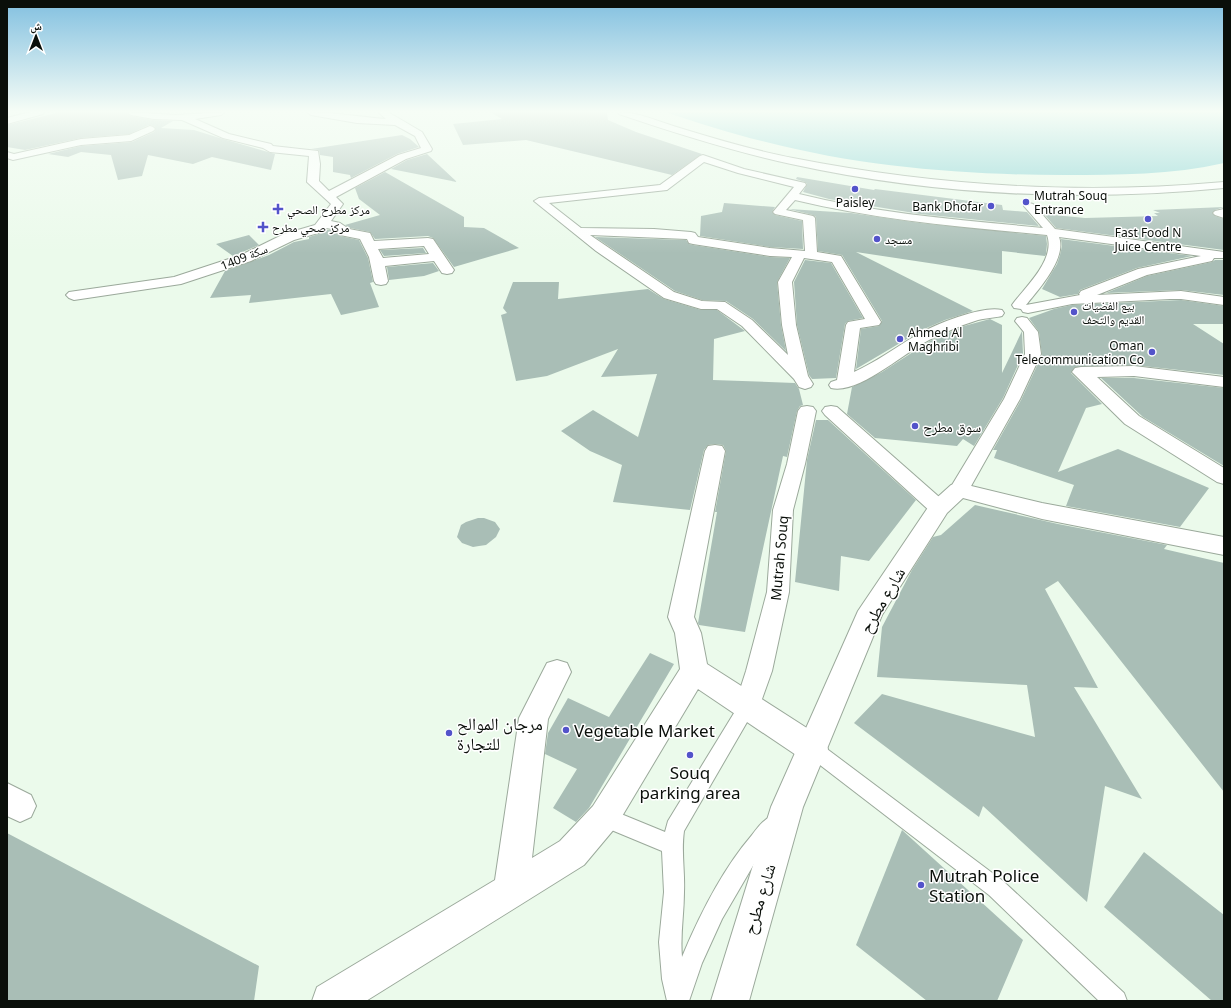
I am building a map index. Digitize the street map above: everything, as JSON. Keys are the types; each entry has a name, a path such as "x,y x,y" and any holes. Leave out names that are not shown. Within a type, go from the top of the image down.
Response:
{"street":[{"path":"315,159 313,182 337,204 324,224 336,226 345,232 365,236 377,263 381,281"},
{"path":"328,196 398,159"},
{"path":"699,159 663,188 539,201 600,248 669,294 701,305 720,305 737,316 747,323 803,380 789,325 785,282 806,255 809,218 779,212 801,185 766,178 718,159"},
{"path":"780,159 815,167 873,177 965,187 1056,191 1163,190 1224,185"},
{"path":"809,159 845,166 919,176 1003,182 1113,184 1182,181 1224,175"},
{"path":"792,196 842,208 902,218 1051,232 1223,255"},
{"path":"1029,206 1051,232 1056,242 1050,262 1023,311 1031,332 1033,354 1012,399 959,490 1042,510 1224,546"},
{"path":"1224,212 1219,212 1224,215"},
{"name":"1409 سكة","path":"74,295 176,281 246,258 288,237 320,228 324,224"},
{"path":"578,231 691,236 693,240 770,252 837,259 874,322 853,325 839,385 872,370 922,338 973,316 997,313"},
{"path":"370,245 428,242 447,270"},
{"path":"1023,311 1072,300 1143,272 1223,255"},
{"path":"377,263 438,257"},
{"path":"1072,300 1181,295 1224,301"},
{"path":"1224,382 1134,371 1081,372 1132,420 1224,477"},
{"name":"Mutrah Souq","path":"748,705 759,671 778,592 783,510 796,464 807,411"},
{"path":"831,411 939,508"},
{"path":"331,1001 572,853 604,817 694,671 688,633 681,617 715,450"},
{"name":"شارع مطرح","path":"730,1001 787,807 871,611 939,508 959,490"},
{"path":"694,671 813,749"},
{"path":"511,891 534,718 557,672"}],"lane":[{"path":"678,999 670,942 674,892 672,845 675,828 748,705"},
{"path":"813,749 996,888 1116,1001"},
{"path":"678,999 694,956 718,904 744,860 787,807"},
{"path":"604,817 672,845"}],"water":[{"path":"848,159 1224,159 1224,163 1185,170 1145,174 1105,175 1027,175 914,168"}],"building":[{"path":"112,159 147,159 142,176 118,180"},
{"path":"168,159 206,159 193,164"},
{"path":"221,159 274,159 271,170"},
{"path":"333,159 387,159 351,178 350,175 333,172"},
{"path":"432,159 457,182 391,169 407,160"},
{"path":"605,159 695,159 672,175"},
{"path":"385,172 464,217 464,227 484,228 519,248 454,267 433,238 428,236 375,239 370,232 350,228 345,225 380,215 359,199 355,188"},
{"path":"797,177 874,190 1002,205 1003,210 1027,212 1039,226 920,214 829,199 803,192 807,184 796,179"},
{"path":"724,203 775,207 772,212 775,215 802,221 803,249 770,247 700,236 701,216 722,212"},
{"path":"1224,207 1215,210 1212,213 1215,216 1224,219 1224,250 1056,228 1044,214 1085,218 1158,216 1154,213 1160,213 1153,210"},
{"path":"789,209 851,213 920,223 1046,236 1046,254 1045,256 1002,251 1002,274 856,252 973,311 945,320 922,330 856,369 861,329 879,326 882,321 842,255 818,251 816,217"},
{"path":"327,230 331,230 340,236 359,240 368,258 373,282 370,283 379,307 341,315 331,294 249,303 251,295 210,298 225,271 269,255 294,242 309,239 309,237"},
{"path":"249,235 259,245 233,256 216,244"},
{"path":"595,237 686,240 689,244 693,245 770,257 790,258 777,282 781,325 786,351 753,319 726,301 702,300 675,291"},
{"path":"1061,239 1192,256 1137,268 1080,290 1078,294 1060,297 1042,289 1057,264 1062,246"},
{"path":"423,248 426,253 384,256 380,250"},
{"path":"805,260 831,263 863,318 848,321 845,324 836,378 812,379 809,375 797,325 794,282"},
{"path":"1215,260 1224,260 1224,295 1181,290 1106,293 1147,276 1212,262"},
{"path":"433,263 439,271 424,276 389,280 387,267"},
{"path":"513,282 559,282 558,299 648,289 664,299 701,310 717,310 745,331 714,339 713,380 795,383 799,389 803,405 800,406 797,411 787,457 783,456 745,632 699,625 698,623 726,451 723,445 708,445 704,450 690,510 613,502 622,465 590,451 561,431 593,410 638,437 657,374 601,377 618,349 547,376 516,381 501,315 507,313 503,308"},
{"path":"1181,300 1224,306 1224,324 1193,324 1224,344 1224,375 1134,365 1075,367 1071,373 1102,404 1086,408 1058,472 1118,449 1209,488 1180,527 1066,506 1074,485 994,458 997,450 993,450 1021,400 1042,355 1039,332 1029,318 1054,309 1072,305"},
{"path":"990,319 1002,325 1002,373 1022,331 1023,354 1003,398 974,446 963,439 957,446 875,438 847,414 852,387 882,372 930,341 964,326"},
{"path":"1101,378 1134,378 1224,388 1224,466 1143,417"},
{"path":"816,420 828,420 916,500 869,561 841,556 839,591 795,582 807,460"},
{"path":"975,505 1058,524 1167,545 1164,549 1224,563 1224,792 1058,581 1045,589 1098,688 1074,687 1142,799 1105,786 1087,902 983,806 979,817 854,723 882,694 1035,737 1027,685 877,677 882,627 912,570 933,537 941,535"},
{"path":"478,518 484,518 495,522 500,529 496,537 486,545 473,547 462,543 457,537 461,525"},
{"path":"650,653 674,664 589,808 576,822 553,808 577,769 545,754 548,733 568,698 609,717"},
{"name":"Mutrah Police Station","path":"902,830 1023,940 997,1001 927,1001 856,945"},
{"path":"7,833 259,966 254,1001 7,1001"},
{"path":"1144,852 1224,915 1224,1001 1212,1001 1104,907"}],"place":[{"name":"Paisley","path":"855,189"},
{"name":"Mutrah Souq Entrance","path":"1026,202"},
{"name":"Bank Dhofar","path":"991,206"},
{"name":"مركز مطرح الصحي","path":"278,209"},
{"name":"Fast Food N Juice Centre","path":"1148,219"},
{"name":"مركز صحي مطرح","path":"263,227"},
{"name":"مسجد","path":"877,239"},
{"name":"بيع الفضيات القديم والتحف","path":"1074,312"},
{"name":"Ahmed Al Maghribi","path":"900,339"},
{"name":"Oman Telecommunication Co","path":"1152,352"},
{"name":"سوق مطرح","path":"915,426"},
{"name":"Vegetable Market","path":"566,730"},
{"name":"مرجان الموالح للتجارة","path":"449,733"},
{"name":"Souq parking area","path":"690,755"},
{"name":"Mutrah Police Station","path":"921,885"}]}
